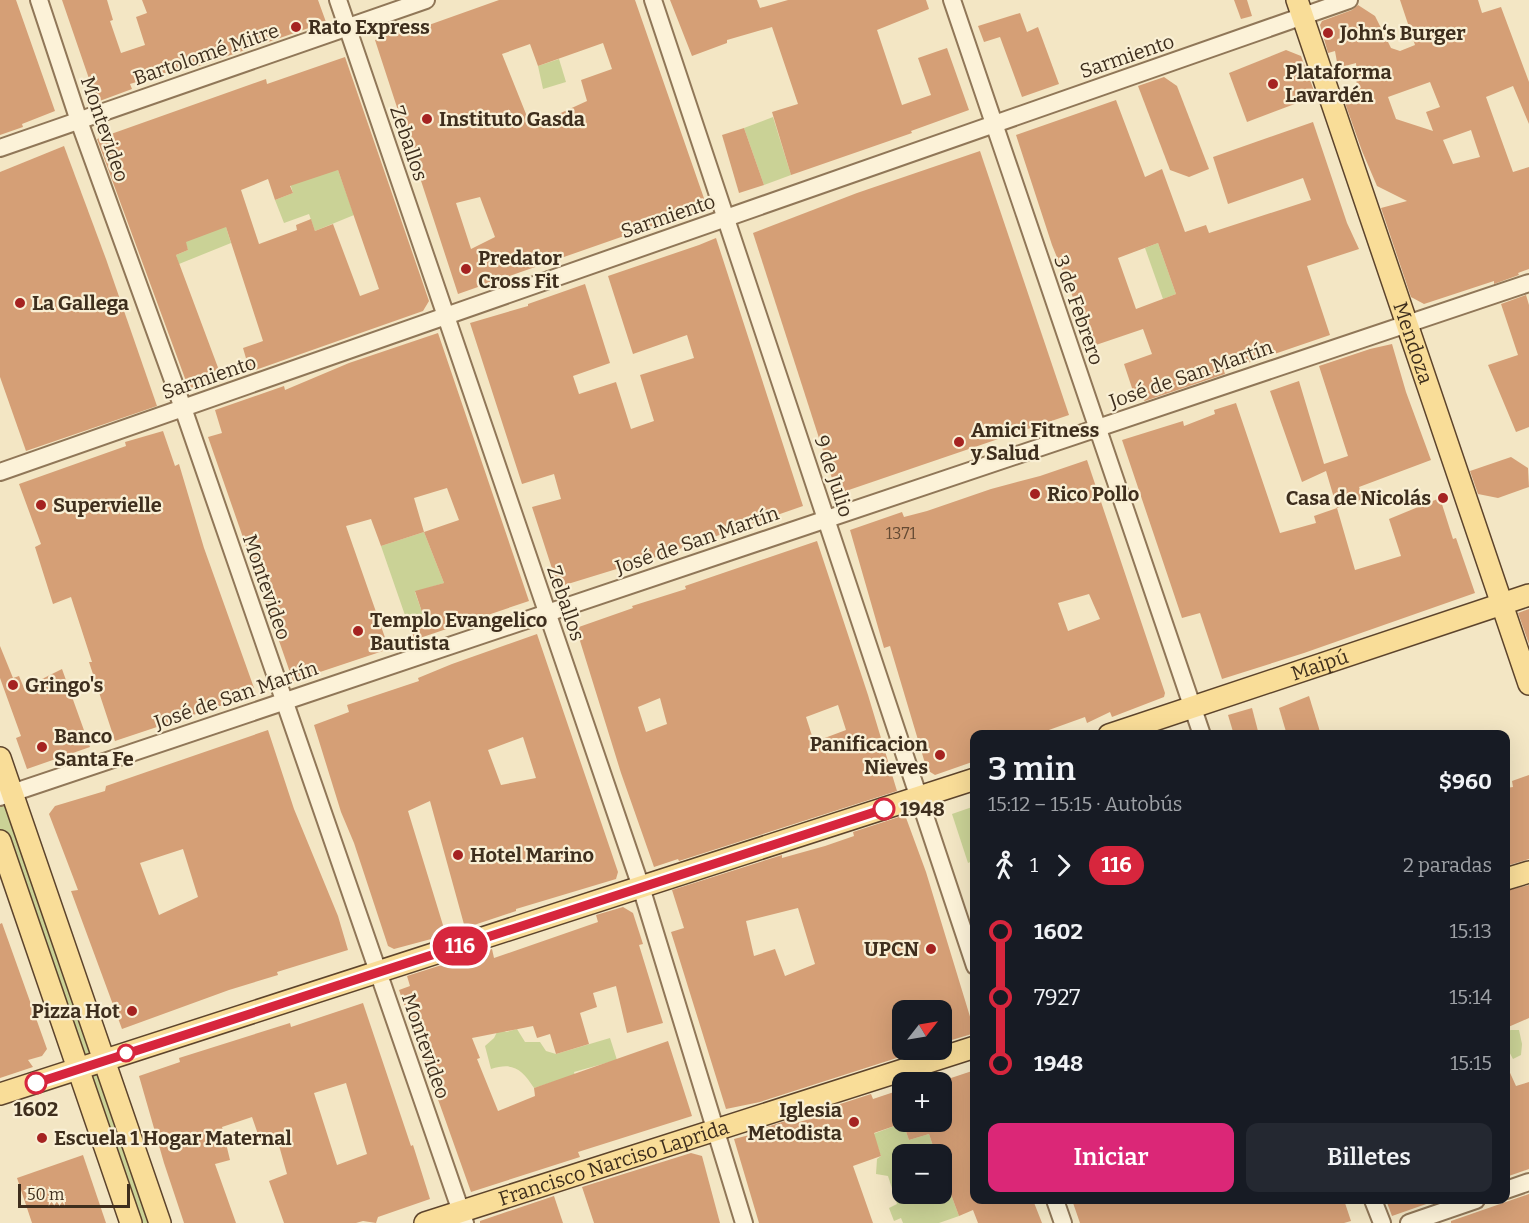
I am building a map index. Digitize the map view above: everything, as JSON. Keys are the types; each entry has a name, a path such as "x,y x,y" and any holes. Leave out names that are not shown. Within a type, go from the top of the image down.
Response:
{"main road":[{"name":"Mendoza","path":"1300,8 1529,684"},
{"name":"Maipú","path":"1124,730 1529,596"},
{"path":"0,758 6,795 104,1060 160,1223"},
{"path":"0,1094 970,781"},
{"path":"0,841 130,1223"},
{"path":"1510,878 1529,872"},
{"name":"Francisco Narciso Laprida","path":"424,1223 463,1217 716,1130 970,1049"}],"street":[{"name":"Montevideo","path":"39,0 79,121 183,408 463,1217"},
{"name":"Zeballos","path":"338,0 641,887 744,1223"},
{"name":"Bartolomé Mitre","path":"0,148 426,0"},
{"name":"9 de Julio","path":"653,0 970,951"},
{"name":"3 de Febrero","path":"952,0 1200,730"},
{"name":"Sarmiento","path":"0,472 994,124 1300,8 1349,0"},
{"name":"José de San Martín","path":"6,795 1529,283"},
{"path":"1510,1189 1529,1182"},
{"path":"1056,1204 1063,1223"},
{"path":"1375,1204 1382,1223"},
{"path":"1409,1223 1464,1204"}],"green space":[{"path":"559,59 566,82 543,89 538,66"},
{"path":"773,117 791,175 764,185 744,128"},
{"path":"338,170 354,215 315,231 309,214 284,223 275,200 293,193 287,174"},
{"path":"177,217 226,227 231,243 179,264 176,255 188,250"},
{"path":"1158,243 1176,294 1163,299 1145,248"},
{"path":"424,532 444,583 415,592 423,615 407,621 381,546"},
{"path":"0,758 160,1223 131,1223 0,841"},
{"path":"970,808 970,862 968,863 952,814"},
{"path":"499,1028 506,1032 517,1029 525,1042 540,1042 546,1051 556,1054 610,1038 617,1060 574,1072 582,1100 556,1081 534,1088 516,1069 505,1066 491,1069 485,1046 494,1038"},
{"path":"1510,1030 1519,1030 1522,1044 1521,1055 1513,1059 1510,1053"},
{"path":"892,1127 892,1132 906,1132 909,1140 929,1134 932,1144 892,1144 892,1188 888,1176 876,1174 877,1159 881,1156 873,1134"},
{"path":"952,1197 959,1216 939,1223 903,1223 901,1218 894,1221 889,1208 897,1204 952,1204"}],"building":[{"path":"0,0 16,0 55,111 22,124 23,127 0,135"},
{"path":"62,0 107,0 113,20 110,21 121,53 145,45 136,17 147,13 142,0 318,0 326,22 196,67 175,70 130,84 132,89 97,102"},
{"path":"499,0 635,0 707,207 458,294 375,40 425,22 426,26","holes":["603,43 612,69 581,80 587,101 530,124 502,54 530,44 538,66","480,197 495,237 471,249 456,203"]},
{"path":"670,0 757,0 760,8 788,0 926,0 929,9 877,30 902,105 931,95 918,58 947,48 969,110 911,131 912,133 791,175 772,112 798,104 772,27 727,40 727,43 692,56"},
{"path":"1234,0 1247,0 1252,16 1241,19"},
{"path":"1400,0 1478,0 1482,13 1501,7 1529,82 1529,124 1513,86 1486,97 1513,172 1529,167 1529,269 1494,284 1494,281 1424,304 1411,297 1381,208 1407,201 1377,186 1345,103 1357,97 1356,63 1338,68 1335,51 1328,53 1320,25 1322,21 1352,10 1358,5 1375,16 1391,48 1400,51 1415,45","holes":["1430,82 1440,107 1426,112 1433,131 1396,119 1388,97","1471,130 1480,157 1453,164 1443,140"]},
{"path":"1020,13 1027,32 1038,27 1059,84 1022,97 1000,37 984,42 978,26"},
{"name":"Plataforma Lavardén","path":"1286,50 1301,56 1316,96 1247,122 1229,73"},
{"path":"345,57 429,301 423,311 250,372 243,348 263,341 226,227 186,242 188,250 176,255 223,381 190,392 97,139 266,79 267,84","holes":["338,170 379,289 360,296 333,224 315,231 311,219 296,225 297,230 259,244 241,190 268,179 275,200 293,193 290,186"]},
{"path":"1164,77 1177,86 1209,169 1189,177 1170,170 1138,86"},
{"path":"1116,100 1145,177 1162,169 1185,232 1206,225 1209,233 1311,200 1303,178 1228,204 1213,157 1313,122 1347,223 1359,249 1307,266 1330,335 1145,401 1134,394 1124,364 1152,354 1143,329 1090,347 1052,245 1016,135","holes":["1158,243 1176,294 1136,309 1118,258"]},
{"path":"744,128 764,185 739,193 722,135"},
{"path":"64,146 157,406 26,451 0,377 0,172"},
{"path":"980,151 1069,415 837,494 753,233 857,193"},
{"path":"716,238 803,506 659,556 558,587 532,507 561,499 554,474 522,484 470,323 528,306 528,304 585,284 610,363 573,376 579,394 616,382 631,429 654,421 640,375 694,358 687,335 633,354 608,276"},
{"path":"1526,295 1529,305 1529,427 1516,432 1488,365 1518,355 1501,304"},
{"path":"438,333 529,601 414,640 407,621 423,615 415,591 444,583 424,532 381,546 371,519 346,526 389,649 293,681 208,437 222,433 215,410 284,386 285,390 349,363","holes":["447,488 459,520 424,532 414,498"]},
{"path":"1392,344 1406,392 1431,460 1359,487 1363,499 1337,508 1326,471 1302,482 1270,391 1299,381 1324,464 1348,456 1319,366"},
{"path":"1236,403 1280,533 1316,523 1314,516 1337,508 1355,570 1401,556 1389,519 1440,498 1453,539 1456,538 1475,593 1222,679 1200,613 1182,618 1122,440 1183,421 1184,426 1215,414 1214,410"},
{"path":"163,431 175,466 179,464 204,548 254,688 224,698 226,704 115,741 71,597 53,604 35,547 41,544 19,484 126,446 125,442"},
{"path":"1511,457 1528,468 1529,487 1498,498 1478,494 1470,471"},
{"path":"1087,460 1165,693 1164,697 1112,717 1110,712 1087,723 1085,717 1049,730 970,730 970,763 935,775 927,770 890,646 884,648 850,530 902,512 904,517 927,511","holes":["1089,594 1100,619 1068,631 1058,603"]},
{"path":"817,541 897,791 654,867 621,773 576,628 633,608 632,606 686,589 685,586","holes":["660,698 667,724 646,732 638,707","838,705 846,730 814,742 806,717"]},
{"path":"1529,609 1529,644 1518,613"},
{"path":"537,634 618,872 616,879 516,909 516,911 465,928 430,801 408,811 446,935 394,949 388,946 354,843 341,812 314,725 349,712 347,705 419,681 418,678","holes":["523,737 536,778 501,785 488,750"]},
{"path":"0,646 13,678 19,676 24,688 62,669 90,747 27,769 16,738 21,736 0,678"},
{"path":"1309,696 1319,730 1286,730 1279,708"},
{"path":"1252,708 1258,730 1232,730 1228,715"},
{"path":"268,730 294,809 338,916 348,950 277,972 278,975 229,990 122,1029 71,891 78,890 49,814 55,806 105,791 106,786","holes":["183,849 198,897 159,915 140,863"]},
{"path":"1529,775 1529,859 1510,865 1510,787 1513,787 1512,781"},
{"path":"905,815 926,872 970,1017 970,1035 952,1040 952,1000 892,1000 892,1060 760,1102 726,1109 671,932 684,928 672,890 782,855 782,858 854,836 853,832","holes":["798,908 815,964 785,976 775,949 754,956 746,921"]},
{"path":"1529,885 1529,1018 1510,1026 1510,973 1510,890"},
{"path":"623,907 633,913 643,944 639,945 663,1023 627,1033 616,986 593,993 597,1007 580,1013 589,1044 556,1054 550,1034 537,1038 533,1026 472,1038 480,1058 477,1059 498,1111 535,1096 534,1088 668,1041 692,1116 578,1152 580,1157 471,1192 399,990 410,986 407,976 492,949 494,958 598,922 596,915"},
{"path":"2,923 47,1049 42,1056 28,1060 33,1067 0,1078 0,924"},
{"path":"363,1003 430,1199 378,1217 376,1223 363,1221 356,1223 284,1223 269,1181 287,1174 278,1142 262,1146 252,1117 222,1127 230,1160 215,1164 236,1223 184,1223 139,1076 180,1062 179,1058 290,1023 291,1027","holes":["346,1083 367,1154 337,1165 314,1093"]},
{"path":"970,1072 970,1204 1035,1204 1042,1223 978,1223 973,1210 959,1216 952,1197 952,1144 932,1144 929,1134 909,1140 906,1132 952,1132 952,1078"},
{"path":"1510,1073 1516,1086 1529,1082 1529,1169 1510,1176"},
{"path":"892,1093 892,1127 874,1133 881,1156 853,1166 873,1223 759,1223 734,1139 765,1131 764,1128 794,1118 796,1123 836,1111 834,1106 871,1094 873,1099"},
{"path":"691,1153 702,1156 720,1223 594,1223 582,1187"},
{"path":"83,1155 106,1223 32,1223 17,1178"},
{"path":"1529,1194 1529,1223 1451,1223 1451,1221 1500,1204 1510,1204 1510,1201"},
{"path":"554,1196 563,1223 480,1223 480,1221"},
{"path":"1073,1204 1345,1204 1351,1221 1344,1223 1080,1223"},
{"path":"1388,1204 1426,1204 1392,1216"}],"bus line":[{"name":"116","path":"36,1083 884,809"}],"place":[{"name":"Rato Express","path":"296,27"},
{"name":"John‘s Burger","path":"1328,33"},
{"name":"Plataforma Lavardén","path":"1273,84"},
{"name":"Instituto Gasda","path":"427,119"},
{"name":"Predator Cross Fit","path":"466,269"},
{"name":"La Gallega","path":"20,303"},
{"name":"Amici Fitness y Salud","path":"959,442"},
{"name":"Rico Pollo","path":"1035,494"},
{"name":"Casa de Nicolás","path":"1443,498"},
{"name":"Supervielle","path":"41,505"},
{"name":"Templo Evangelico Bautista","path":"358,631"},
{"name":"Gringo's","path":"13,685"},
{"name":"Banco Santa Fe","path":"42,747"},
{"name":"Panificacion Nieves","path":"940,755"},
{"name":"1948","path":"884,809"},
{"name":"Hotel Marino","path":"458,855"},
{"name":"UPCN","path":"931,949"},
{"name":"Pizza Hot","path":"132,1011"},
{"name":"1602","path":"36,1083"},
{"name":"Iglesia Metodista","path":"854,1122"},
{"name":"Escuela 1 Hogar Maternal","path":"42,1138"}]}
